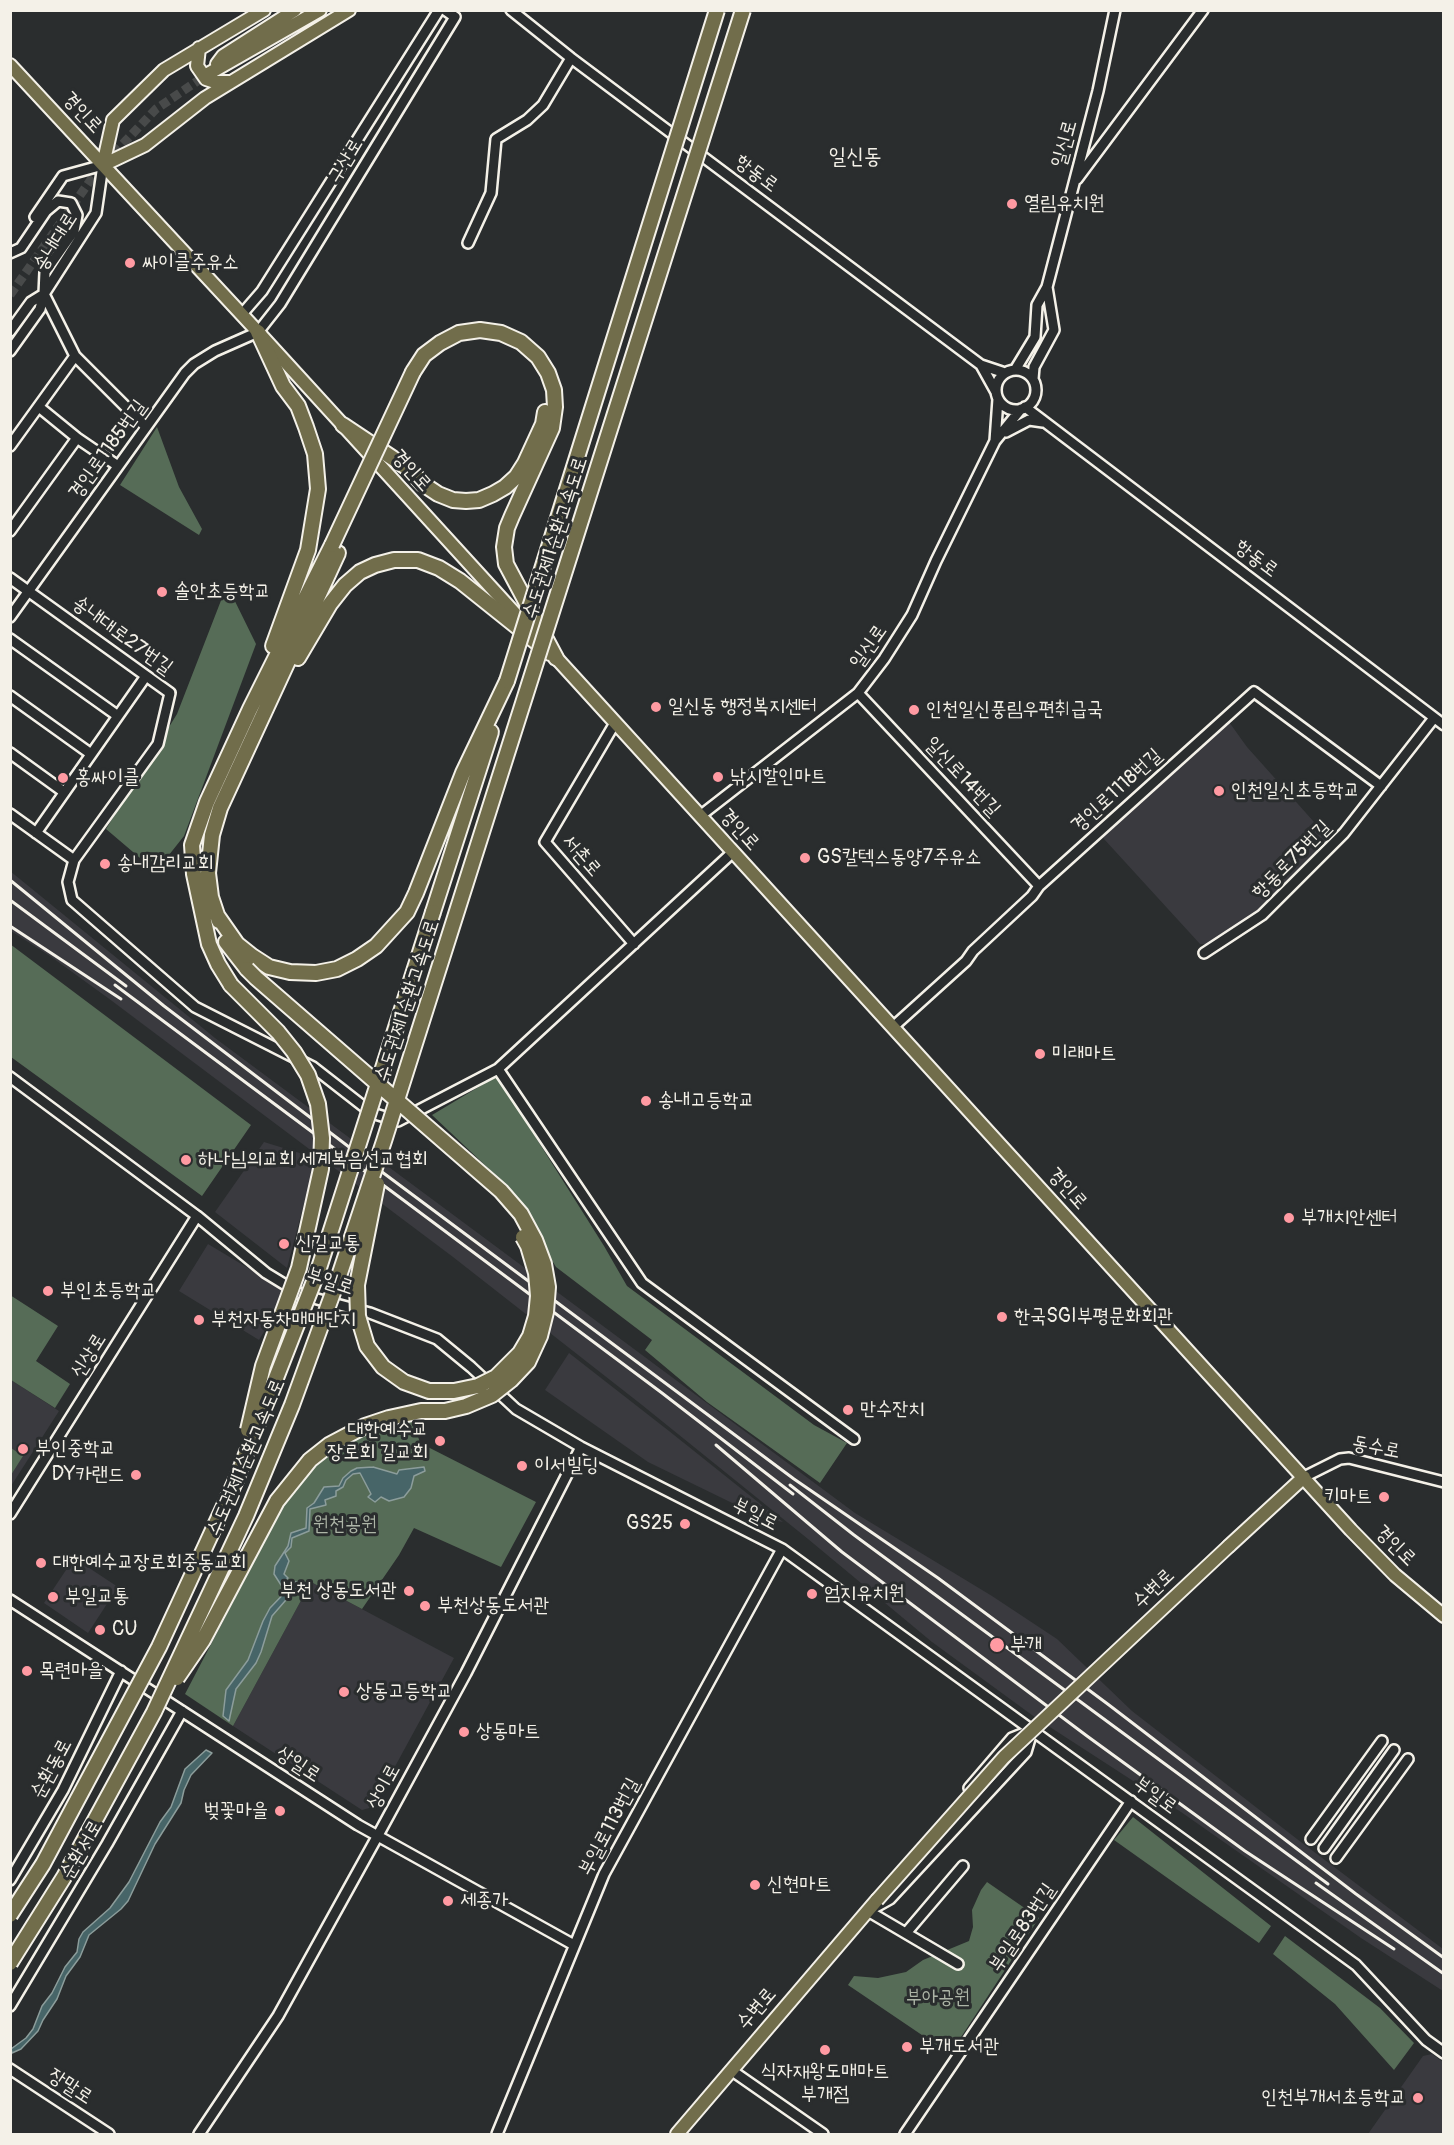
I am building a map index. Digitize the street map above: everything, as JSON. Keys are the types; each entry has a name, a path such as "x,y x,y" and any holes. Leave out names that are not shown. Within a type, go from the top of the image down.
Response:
{"highway":[{"name":"수도권제1순환고속도로","path":"10,1915 43,1864 159,1647 236,1480 318,1271 507,681 717,10"},
{"name":"수도권제1순환고속도로","path":"10,1963 64,1877 154,1712 246,1516 292,1405 338,1279 384,1141 743,10"},
{"path":"236,1480 263,1366 299,1268 321,1169 322,1138 318,1104 308,1075 278,1032 227,943 216,914 208,873 212,835 220,808 336,546 424,355 459,333 480,330 501,333 521,342 538,357 548,373 554,390 555,407 552,428 507,528 504,547 506,564 556,658"},
{"path":"250,709 308,550 318,489 315,454 298,406 283,386 258,332"},
{"path":"343,425 409,469 423,484 453,500 478,500 505,487 516,477 525,463 543,424 546,409 545,393 540,378 531,363 516,349 497,341 480,338 461,341 444,350 417,374"},
{"path":"336,546 250,709 207,802 192,845 194,874 202,914 219,948 464,1169 514,1220 528,1246 536,1273 538,1296 536,1316 530,1336 520,1353 496,1377 478,1386 454,1391 429,1391 404,1382 383,1367 367,1346 358,1316 357,1285 384,1141"},
{"path":"259,724 318,625 345,585 367,569 394,560 418,560 439,568 460,581 556,658"},
{"path":"243,971 269,967 290,972 316,973 337,969 376,946 392,931 407,912 416,894 464,773 507,681"},
{"path":"154,1712 203,1640 277,1501 310,1460 329,1445 365,1426 411,1414 445,1411 466,1406 492,1395 528,1362 540,1336 546,1312 548,1287 544,1264 535,1240 520,1214 501,1191 256,978 243,971"}],"main road":[{"path":"103,165 113,120 164,70 264,10"},
{"path":"295,10 223,56 208,74 320,10"},
{"path":"103,165 145,144 205,98 349,10"},
{"path":"199,48 197,66 206,79 215,82 232,82"},
{"name":"경인로","path":"10,65 242,314 1304,1477 1395,1575 1443,1616"},
{"name":"수변로","path":"677,2134 877,1900 1004,1757 1304,1477"}],"street":[{"name":"구산로","path":"242,314 262,291 439,10"},
{"name":"구산로","path":"258,332 280,304 455,17 445,10"},
{"name":"항동로","path":"511,10 571,58 981,365 1005,373"},
{"name":"일신로","path":"1015,370 1022,362 1035,337 1037,306 1047,286 1098,91 1115,10"},
{"path":"1073,186 1203,10"},
{"path":"468,243 492,193 496,139 527,120 543,105 571,58"},
{"name":"송내대로","path":"10,351 40,309 44,294 96,213 103,165 63,176 11,253"},
{"path":"11,253 21,248 46,211 58,201 71,203 77,214 74,231 45,272 44,294 75,356 146,427"},
{"name":"일신로","path":"1033,378 1034,367 1054,330 1047,286"},
{"name":"송내대로","path":"10,331 31,302 44,294"},
{"name":"경인로1185번길","path":"10,617 185,373 194,364 215,351 258,332"},
{"path":"10,446 75,356"},
{"name":"항동로","path":"981,365 997,396"},
{"path":"1015,370 1022,371 1033,378 1036,391 1035,397 1023,408 1008,408 997,396 998,382 1005,373 1015,370"},
{"name":"일신로","path":"995,441 997,396"},
{"name":"항동로","path":"1035,397 1046,422"},
{"path":"39,406 77,438 118,466"},
{"name":"항동로","path":"1023,408 1046,422 1443,725"},
{"name":"일신로","path":"700,816 858,693 884,659 912,615 995,441 1023,408"},
{"path":"995,441 1015,426 1029,420 1046,422"},
{"path":"10,531 77,438"},
{"name":"송내대로27번길","path":"10,578 170,693 158,744 74,860"},
{"path":"10,639 118,716"},
{"path":"36,833 146,676"},
{"name":"경인로1118번길","path":"892,1027 966,961 973,951 1040,886 1254,692 1381,786"},
{"name":"일신로14번길","path":"858,693 1040,886"},
{"path":"10,696 91,754"},
{"name":"항동로75번길","path":"1204,954 1262,915 1344,833 1434,718"},
{"name":"서촌로","path":"615,723 545,842 634,944"},
{"path":"10,753 64,792"},
{"path":"10,814 74,860 68,882 72,900 195,1007 313,1067 372,1113 398,1121 498,1069 733,852"},
{"path":"498,1069 642,1283 854,1439"},
{"name":"부일로","path":"10,1077 197,1216 266,1273 302,1295 370,1313 437,1340 471,1367 516,1409 581,1447 782,1549 1356,1965 1426,2040 1443,2053"},
{"name":"신상로","path":"10,1514 197,1216"},
{"name":"상이로","path":"199,2134 278,2016 466,1673 581,1447"},
{"name":"동수로","path":"1304,1477 1340,1459 1349,1458 1443,1482"},
{"name":"부일로113번길","path":"497,2134 604,1874 782,1549"},
{"name":"상일로","path":"10,1600 377,1837 574,1945"},
{"name":"순환동로","path":"10,1880 63,1790 121,1671"},
{"name":"순환서로","path":"10,2006 96,1863 182,1711"},
{"name":"수변로","path":"868,1911 872,1899 1012,1738 1032,1730"},
{"name":"수변로","path":"868,1911 890,1899 1026,1752 1032,1730"},
{"path":"1311,1839 1382,1741"},
{"path":"1324,1848 1394,1750"},
{"path":"1336,1858 1408,1759"},
{"name":"부일로83번길","path":"904,2134 1131,1801"},
{"path":"906,1933 963,1866"},
{"path":"868,1911 958,1964"},
{"name":"장말로","path":"10,2069 109,2134"},
{"path":"731,2070 824,2134"}],"shaded area":[{"name":"인천일신초등학교","path":"1229,722 1247,747 1331,841 1259,911 1210,944 1200,944 1102,835"},
{"path":"10,871 215,1038 855,1513 992,1596 1057,1639 1132,1711 1443,1949 1443,1991 1361,1938 1181,1812 1036,1718 932,1642 642,1405 453,1257 108,998 11,931"},
{"name":"신길교통","path":"264,1142 316,1158 287,1268 215,1212"},
{"path":"208,1244 288,1292 259,1340 179,1291"},
{"path":"569,1353 783,1522 763,1518 648,1462 545,1390"},
{"name":"부인중학교","path":"11,1380 59,1411 11,1486"},
{"path":"74,1558 118,1587 88,1633 44,1603"},
{"name":"상동고등학교","path":"311,1582 454,1658 373,1807 362,1810 233,1726"},
{"name":"인천부개서초등학교","path":"1432,2054 1443,2062 1443,2134 1368,2134 1423,2056"}],"green space":[{"path":"157,427 179,487 202,529 199,535 120,485"},
{"path":"227,585 256,644 184,836 161,865 153,869 106,829 177,714"},
{"path":"10,944 251,1125 202,1196 11,1057"},
{"path":"497,1076 627,1286 814,1425 847,1443 820,1483 707,1402 645,1350 652,1340 556,1267 505,1184 432,1115"},
{"path":"10,1295 58,1326 36,1361 70,1384 55,1408 11,1380"},
{"name":"원천공원","path":"413,1420 420,1443 536,1502 501,1567 414,1528 399,1555 362,1609 311,1582 233,1726 185,1694 287,1499 303,1479 323,1460 367,1432 384,1425"},
{"path":"11,1448 23,1456 11,1475"},
{"path":"1133,1817 1271,1926 1259,1943 1114,1840"},
{"name":"부아공원","path":"987,1882 1039,1918 950,2054 848,1985 854,1976 878,1978 906,1972 923,1960 969,1941 973,1927 972,1910"},
{"path":"1285,1936 1380,2008 1414,2043 1394,2070 1335,2004 1273,1954"}],"water":[{"path":"373,1467 397,1474 399,1470 424,1467 425,1471 414,1476 411,1488 404,1497 389,1501 381,1497 375,1502 368,1497 371,1494 360,1473 353,1474 346,1480 343,1487 336,1491 336,1496 325,1500 326,1505 310,1509 309,1531 292,1538 291,1547 285,1553 289,1561 284,1574 288,1578 281,1585 274,1574 275,1566 288,1546 291,1533 306,1528 307,1508 314,1503 324,1487 339,1486 343,1478 357,1468"},
{"path":"295,1582 304,1583 298,1594 292,1593 272,1616 256,1663 236,1689 229,1721 223,1716 226,1690 248,1660 270,1608"},
{"path":"206,1750 212,1753 191,1775 181,1803 155,1844 128,1901 89,1935 80,1957 66,1976 57,1999 38,2031 21,2049 12,2053 11,2049 26,2038 33,2029 42,2006 52,1993 65,1967 77,1952 79,1939 83,1932 110,1908 129,1882 160,1822 171,1807 185,1769"}],"tunnel":[{"path":"10,295 97,171 156,109 208,74"}],"railway":[{"path":"10,880 164,1006 374,1166 794,1479 938,1578 1444,1958"},
{"path":"10,900 126,986"},
{"path":"10,926 121,999"},
{"path":"115,985 662,1393 793,1494"},
{"path":"716,1445 842,1552 1087,1736 1245,1851 1394,1949"},
{"path":"790,1485 854,1535 1328,1884"},
{"path":"1316,1883 1444,1974"}],"place":[{"name":"열림유치원","path":"1012,204"},
{"name":"싸이클주유소","path":"130,263"},
{"name":"솔안초등학교","path":"162,592"},
{"name":"일신동 행정복지센터","path":"656,707"},
{"name":"인천일신풍림우편취급국","path":"914,710"},
{"name":"낚시할인마트","path":"718,777"},
{"name":"홍싸이클","path":"63,778"},
{"name":"인천일신초등학교","path":"1219,791"},
{"name":"GS칼텍스동양7주유소","path":"805,858"},
{"name":"송내감리교회","path":"105,864"},
{"name":"미래마트","path":"1040,1054"},
{"name":"송내고등학교","path":"646,1101"},
{"name":"하나님의교회 세계복음선교협회","path":"186,1160"},
{"name":"부개치안센터","path":"1289,1218"},
{"name":"신길교통","path":"284,1244"},
{"name":"부인초등학교","path":"48,1291"},
{"name":"한국SGI부평문화회관","path":"1002,1317"},
{"name":"부천자동차매매단지","path":"199,1320"},
{"name":"만수잔치","path":"848,1410"},
{"name":"대한예수교 장로회 길교회","path":"440,1441"},
{"name":"부인중학교","path":"23,1449"},
{"name":"이서빌딩","path":"522,1466"},
{"name":"DY카랜드","path":"136,1475"},
{"name":"키마트","path":"1384,1497"},
{"name":"GS25","path":"685,1524"},
{"name":"대한예수교장로회중동교회","path":"41,1563"},
{"name":"부천 상동도서관","path":"409,1591"},
{"name":"엄지유치원","path":"812,1594"},
{"name":"부일교통","path":"53,1597"},
{"name":"부천상동도서관","path":"425,1606"},
{"name":"CU","path":"100,1630"},
{"name":"부개","path":"997,1645"},
{"name":"목련마을","path":"27,1671"},
{"name":"상동고등학교","path":"344,1692"},
{"name":"상동마트","path":"464,1732"},
{"name":"벚꽃마을","path":"280,1811"},
{"name":"신현마트","path":"755,1885"},
{"name":"세종가","path":"448,1901"},
{"name":"부개도서관","path":"907,2047"},
{"name":"식자재왕도매마트 부개점","path":"825,2050"},
{"name":"인천부개서초등학교","path":"1418,2098"}],"district":[{"name":"일신동","path":"855,157"}]}
